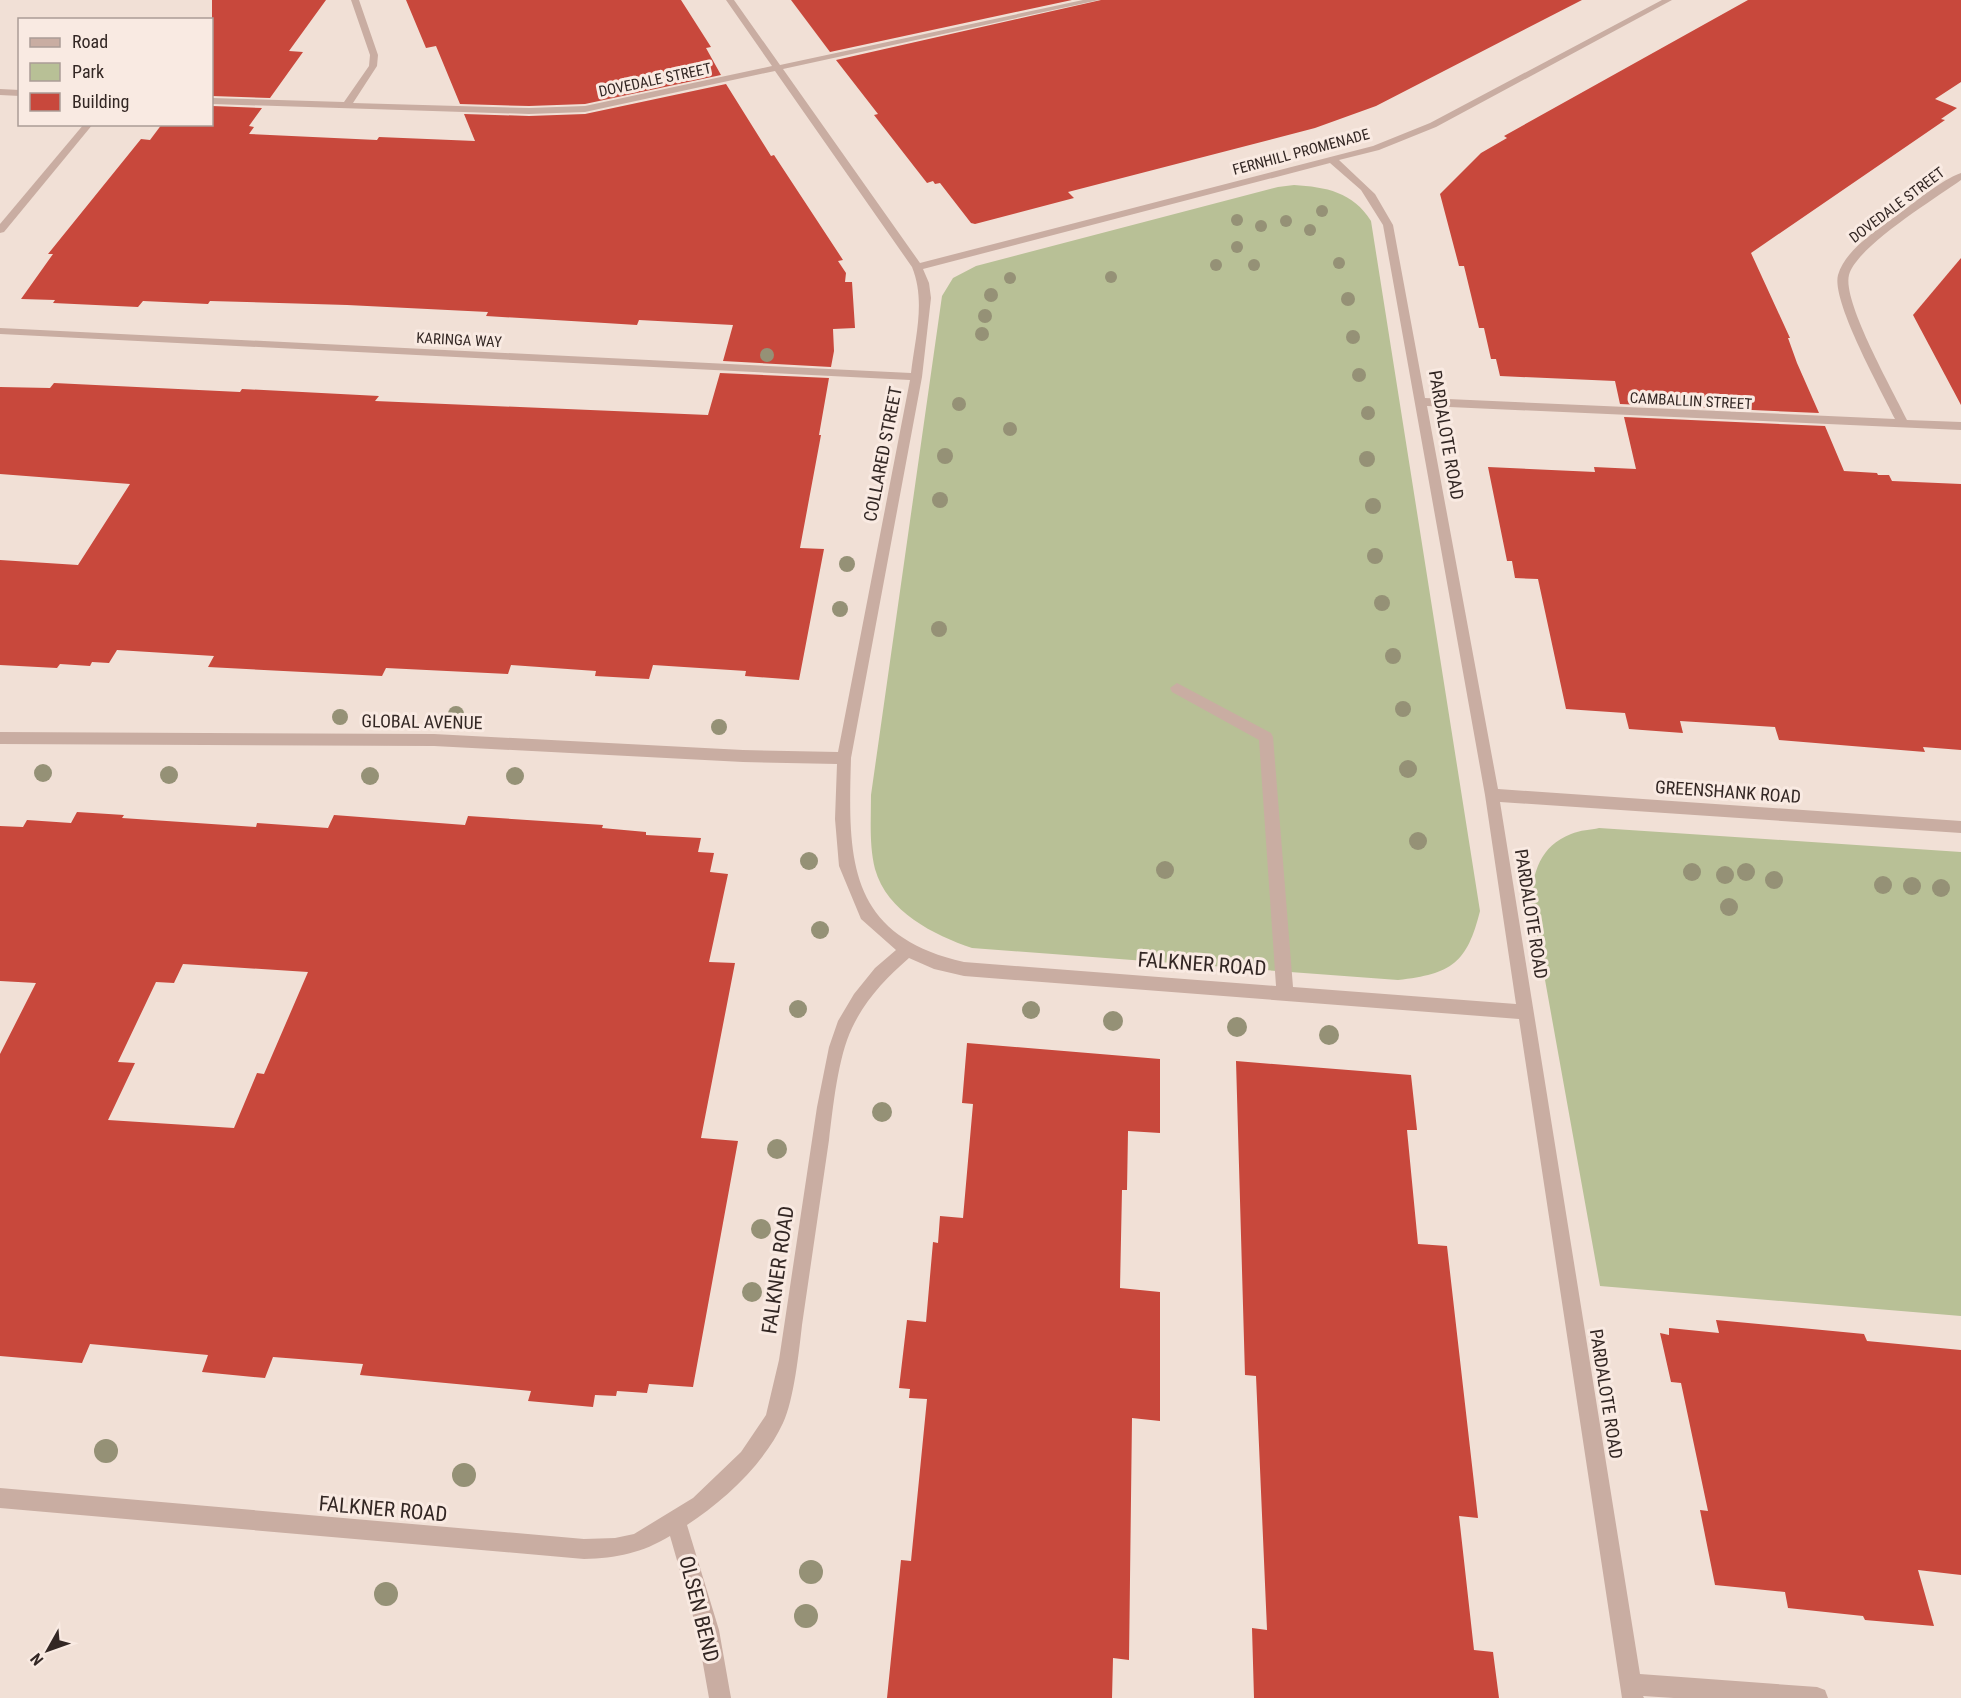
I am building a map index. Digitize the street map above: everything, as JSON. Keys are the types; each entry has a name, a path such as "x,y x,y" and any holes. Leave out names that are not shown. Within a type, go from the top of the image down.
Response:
{"street":[{"path":"346,106 374,66 374,56 355,0"},
{"name":"COLLARED STREET","path":"730,0 917,267 924,283 926,298 916,377 844,758 842,819 847,866 866,915 907,950"},
{"name":"DOVEDALE STREET","path":"213,101 529,111 585,109 1095,0"},
{"name":"FERNHILL PROMENADE","path":"917,267 1376,148 1433,125 1668,0"},
{"path":"0,92 18,93"},
{"path":"0,230 87,126"},
{"name":"PARDALOTE ROAD","path":"1333,160 1375,198 1388,225 1492,795 1632,1691"},
{"name":"DOVEDALE STREET","path":"1903,423 1846,303 1843,276 1851,260 1865,246 1961,176"},
{"name":"KARINGA WAY","path":"0,332 916,377"},
{"name":"CAMBALLIN STREET","path":"1420,402 1961,426"},
{"path":"1177,688 1266,737 1286,993"},
{"name":"GLOBAL AVENUE","path":"0,738 435,740 743,756 844,758"},
{"name":"GREENSHANK ROAD","path":"1492,795 1961,827"},
{"name":"FALKNER ROAD","path":"0,1498 584,1549 615,1548 648,1538 700,1505 748,1459 775,1419 788,1360 825,1107 837,1047 844,1026 860,999 880,973 907,950 934,962 964,969 1527,1012"},
{"name":"OLSEN BEND","path":"676,1521 708,1630 720,1698"},
{"path":"1632,1691 1817,1698"}],"green space":[{"path":"1294,185 1317,187 1347,197 1364,211 1371,221 1480,911 1469,943 1463,954 1444,969 1432,974 1398,980 972,948 942,936 914,920 901,909 881,884 873,860 871,795 942,296 953,278 976,266 1278,187"},
{"path":"1599,828 1961,852 1961,1316 1600,1286 1531,902 1536,870 1552,845 1574,833"}],"building":[{"path":"212,0 326,0 289,51 303,52 270,98 213,96"},
{"path":"406,0 681,0 711,47 706,48 721,75 585,104 529,106 460,104 436,46 426,48"},
{"path":"791,0 1072,0 830,52"},
{"path":"1101,0 1582,0 1376,106 1315,128 1068,192 1074,198 975,224 971,223 940,183 935,184 933,181 927,183 874,115 878,114 836,60"},
{"path":"1748,0 1961,0 1961,82 1935,99 1957,108 1941,119 1945,120 1751,253 1790,338 1788,338 1797,363 1819,413 1620,404 1615,381 1500,376 1496,359 1491,359 1484,328 1479,328 1464,266 1459,266 1440,194 1481,153 1507,138 1504,136"},
{"path":"726,84 771,156 774,155 843,260 838,261 846,273 845,282 852,282 855,328 833,329 834,351 831,367 723,361 733,325 639,320 637,325 486,316 488,312 347,305 143,301 138,307 53,303 55,300 21,299 53,254 48,254 141,139 150,140 160,126 213,126 213,106 262,108 249,126 254,127 249,134 377,140 379,137 475,141 464,114 529,116 585,114"},
{"path":"1961,258 1961,405 1913,315"},
{"path":"720,373 829,378 800,548 824,549 799,680 745,676 746,671 653,665 649,679 595,676 596,671 511,665 508,674 386,668 382,676 208,667 214,656 117,650 109,663 92,662 90,666 60,664 57,668 0,665 0,560 78,565 130,484 0,474 0,387 50,388 54,383 240,392 242,389 379,396 375,401 708,415"},
{"path":"1624,417 1825,426 1844,471 1889,475 1892,481 1961,484 1961,750 1923,747 1925,752 1779,740 1775,727 1680,721 1683,733 1629,729 1625,713 1566,709 1538,579 1515,578 1512,561 1507,561 1488,467 1595,472 1594,467 1636,469"},
{"path":"77,812 124,815 122,818 256,827 257,823 328,828 334,815 465,825 468,816 603,825 602,828 646,832 646,835 701,838 698,852 714,853 710,872 728,874 709,962 735,963 701,1138 738,1141 693,1387 649,1384 647,1393 617,1391 616,1396 595,1395 593,1407 528,1401 531,1391 360,1375 363,1364 273,1357 265,1378 202,1372 208,1355 90,1344 82,1363 0,1356 0,1054 36,983 0,981 0,826 23,827 27,820 71,823","holes":["183,964 308,972 264,1074 257,1073 234,1128 108,1120 135,1063 118,1062 156,982 174,983"]},
{"path":"967,1043 1160,1059 1160,1133 1128,1131 1127,1190 1122,1190 1120,1288 1160,1292 1160,1421 1132,1418 1129,1660 1113,1658 1112,1698 887,1698 901,1560 911,1561 927,1399 909,1398 910,1389 899,1388 907,1320 926,1322 933,1242 938,1243 940,1216 963,1218 973,1104 962,1103"},
{"path":"1236,1061 1411,1075 1417,1130 1407,1130 1418,1244 1447,1246 1478,1518 1459,1516 1474,1650 1493,1652 1499,1698 1254,1698 1252,1628 1267,1630 1256,1376 1245,1375"},
{"path":"1716,1320 1864,1334 1867,1341 1961,1350 1961,1575 1918,1570 1934,1626 1865,1620 1863,1616 1788,1608 1785,1592 1715,1585 1700,1510 1708,1511 1681,1383 1671,1382 1660,1333 1669,1335 1669,1328 1719,1333"}]}
